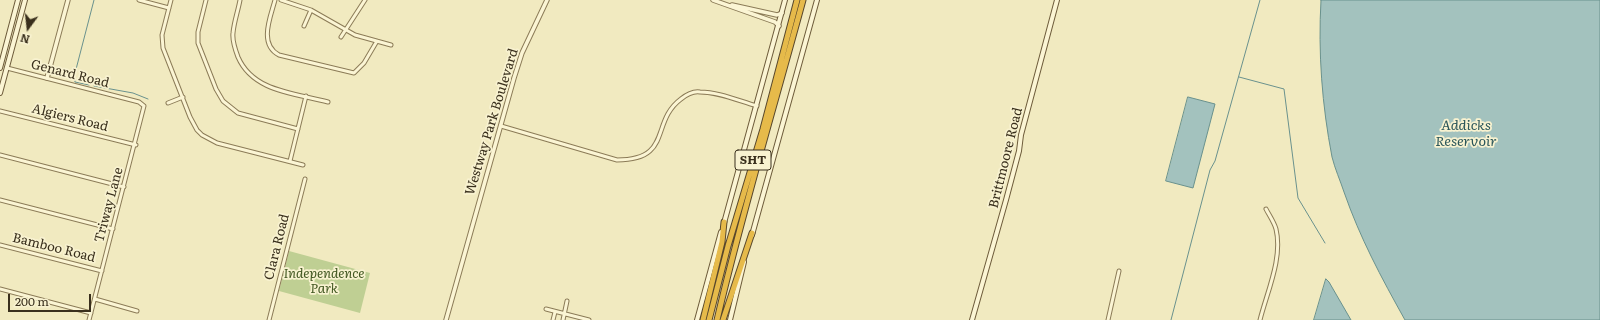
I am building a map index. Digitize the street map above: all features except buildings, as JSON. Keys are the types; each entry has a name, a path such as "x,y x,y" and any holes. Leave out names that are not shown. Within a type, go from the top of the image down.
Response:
{"highway":[{"name":"SHT","path":"709,320 730,239 763,129 797,0"},
{"name":"SHT","path":"717,320 735,244 803,0"},
{"path":"703,320 722,242 724,222"},
{"path":"723,320 752,233"}],"main road":[{"path":"0,67 18,0"},
{"path":"0,93 25,0"},
{"path":"697,320 785,0"},
{"path":"730,320 752,233 817,0"},
{"name":"Brittmoore Road","path":"972,320 1009,189 1019,151 1021,135 1057,0"}],"street":[{"path":"47,78 68,0"},
{"path":"139,0 169,8"},
{"path":"171,0 162,35 163,48 193,123 206,137 217,143 303,165"},
{"path":"206,0 197,38 199,49 220,97 232,109 244,115 298,129"},
{"path":"240,0 233,38 240,62 250,76 266,86 328,102"},
{"path":"276,0 267,30 270,46 279,55 354,73 360,69 371,54 376,41"},
{"path":"281,0 311,10 345,30 391,45"},
{"path":"341,37 364,0"},
{"name":"Westway Park Boulevard","path":"446,320 470,230 522,53 547,0"},
{"path":"713,0 777,15 782,13"},
{"path":"728,4 775,22 779,26"},
{"path":"304,26 311,10"},
{"name":"Genard Road","path":"0,67 136,101"},
{"path":"501,126 617,160 633,160 646,155 656,144 668,111 686,95 699,91 756,106"},
{"path":"290,161 306,96"},
{"path":"168,103 183,97"},
{"name":"Triway Lane","path":"89,320 145,109 142,103 136,101"},
{"name":"Algiers Road","path":"0,111 136,146"},
{"path":"0,155 124,187"},
{"name":"Clara Road","path":"269,320 305,178"},
{"path":"0,200 113,229"},
{"path":"1260,320 1276,259 1278,242 1276,227 1266,209"},
{"name":"Bamboo Road","path":"0,245 102,271"},
{"path":"1108,320 1119,271"},
{"path":"0,289 91,313"},
{"path":"95,299 137,311"},
{"path":"563,320 568,301"},
{"path":"546,309 589,320"},
{"path":"553,320 555,312"}],"green space":[{"name":"Independence Park","path":"289,251 370,273 360,313 279,291"}],"water":[{"name":"Addicks Reservoir","path":"1321,0 1600,0 1600,320 1405,320 1379,273 1364,241 1350,209 1332,157 1322,79 1320,40"},
{"path":"1188,97 1215,104 1193,188 1166,181"},
{"path":"1326,279 1329,282 1351,320 1314,320"}],"waterway":[{"path":"89,85 75,82 74,77 94,0"},
{"path":"1171,320 1210,170 1215,161 1260,0"},
{"path":"1239,77 1284,89 1298,198 1325,243"},
{"path":"94,86 133,93 148,99"}]}
